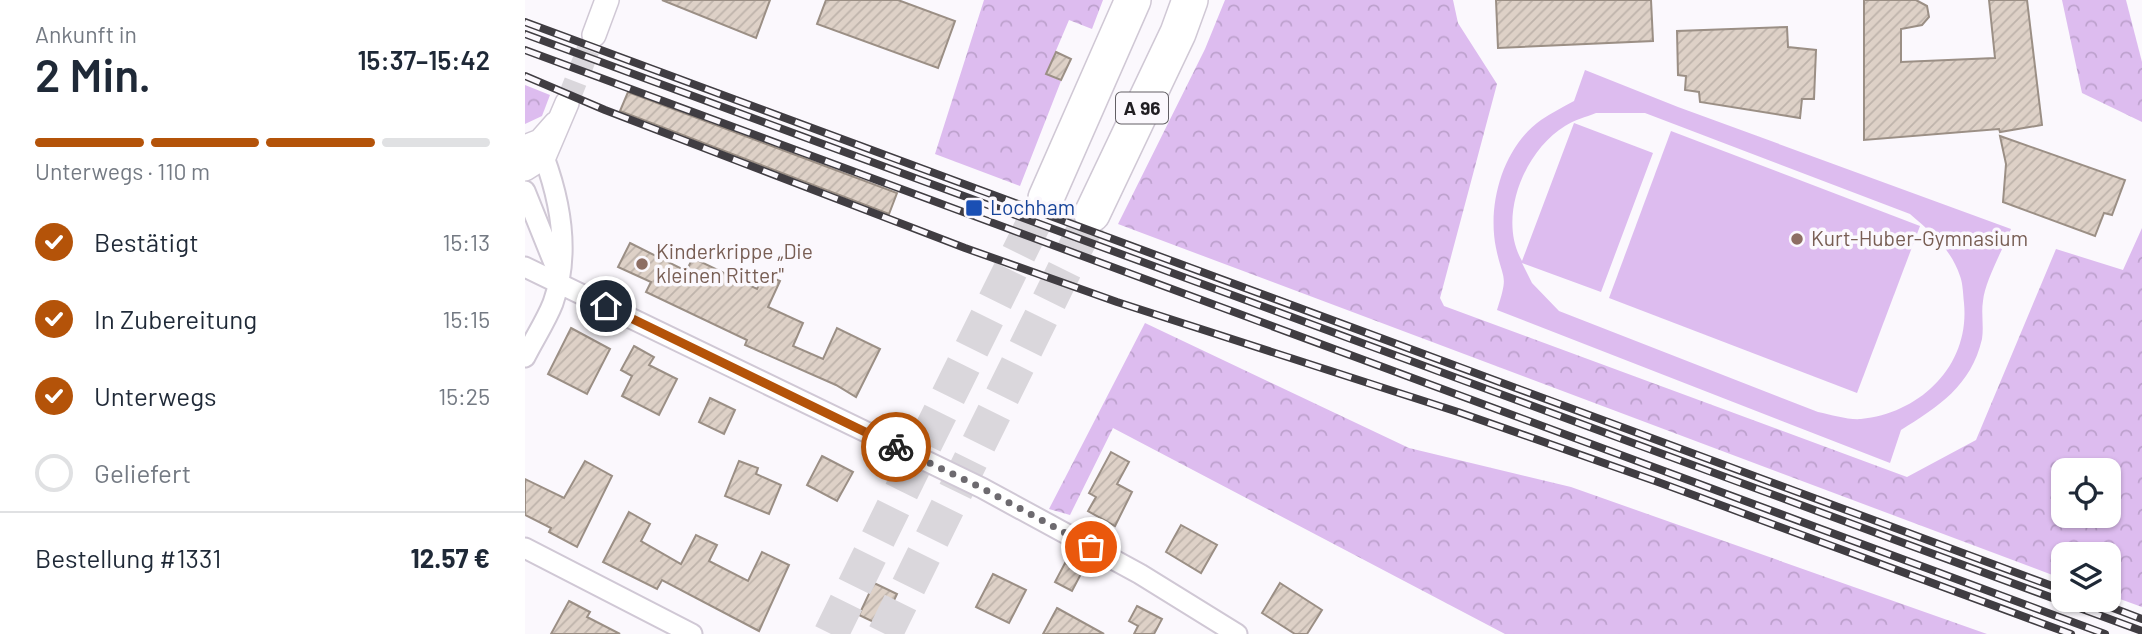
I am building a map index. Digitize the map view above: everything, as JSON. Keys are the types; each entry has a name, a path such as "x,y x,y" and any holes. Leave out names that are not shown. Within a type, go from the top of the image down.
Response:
{"highway":[{"name":"A 96","path":"1046,198 1133,0"},
{"name":"A 96","path":"1092,214 1178,33 1190,0"}],"street":[{"path":"594,35 607,0"},
{"path":"525,357 552,304 559,282 562,247 558,193 529,155 564,111"},
{"path":"525,191 547,238 559,282"},
{"path":"525,267 982,488 1140,574 1237,634"},
{"path":"525,548 692,634"}],"green space":[{"path":"984,0 1103,0 1092,29 1069,20 1046,74 1061,81 1020,186 935,154"},
{"path":"1225,0 1453,0 1458,23 1497,84 1440,298 1444,306 1907,477 1976,440 2056,249 2123,270 2142,228 2142,607 2121,599 2121,542 2051,542 2051,574 1118,224 1205,49"},
{"path":"2062,0 2126,0 2142,62 2142,122 2082,93"},
{"path":"1585,70 1678,107 2011,229 1984,293 1982,339 1970,370 1952,393 1901,430 1890,463 1497,310 1504,283 1494,231 1496,195 1501,178 1517,145 1528,131 1545,117 1574,101","holes":["1596,113 1645,113 1910,214 1925,227 1946,249 1956,266 1962,282 1964,303 1964,326 1959,346 1950,365 1937,382 1922,396 1883,415 1861,419 1840,417 1818,412 1559,311 1532,283 1522,263 1601,292 1653,153 1574,123 1522,261 1515,244 1512,225 1514,206 1527,168 1550,137 1569,124"]},
{"path":"525,85 550,95 542,116 525,124"},
{"path":"1671,131 1920,226 1857,393 1609,298"},
{"path":"1145,323 1409,448 1571,487 1987,634 1505,634 1113,428 1070,515 1049,509"}],"building":[{"path":"662,0 770,0 756,38"},
{"path":"826,0 898,0 955,21 938,68 817,24"},
{"path":"1496,0 1651,0 1653,41 1498,48"},
{"path":"1864,0 1916,0 1927,6 1929,17 1922,25 1901,29 1901,62 1995,58 1989,0 2027,0 2042,125 2000,132 1999,129 1864,140"},
{"path":"1787,27 1788,47 1816,50 1814,99 1802,99 1800,118 1700,102 1699,92 1685,90 1686,76 1678,75 1677,31"},
{"path":"1056,52 1071,59 1061,80 1046,74"},
{"path":"628,92 897,193 889,214 620,111"},
{"path":"2000,136 2125,180 2112,215 2104,213 2095,236 2003,202 2006,164"},
{"path":"630,243 686,271 693,258 757,289 764,274 780,281 768,307 803,323 793,346 823,359 837,328 880,349 856,397 836,385 745,345 747,340 646,292 651,282 618,267"},
{"path":"571,328 610,349 587,394 548,374"},
{"path":"634,346 654,357 649,365 677,379 659,415 622,396 632,376 621,370"},
{"path":"710,398 735,410 724,434 699,422"},
{"path":"1111,452 1129,462 1117,484 1132,492 1115,526 1088,511 1096,497 1089,493"},
{"path":"822,456 853,472 837,501 807,485"},
{"path":"585,461 612,476 577,547 549,532 551,528 525,515 525,479 564,498"},
{"path":"739,461 758,468 756,474 781,485 769,514 725,496"},
{"path":"629,512 650,524 641,541 681,564 696,535 717,545 709,561 748,581 762,552 789,565 759,631 662,580 657,589 603,562"},
{"path":"1181,525 1217,545 1201,573 1166,552"},
{"path":"1065,563 1082,572 1072,591 1055,582"},
{"path":"993,574 1026,590 1009,623 976,607"},
{"path":"874,583 897,594 882,626 859,615"},
{"path":"1280,583 1322,610 1307,634 1295,634 1262,613"},
{"path":"569,601 590,612 587,617 620,634 551,634"},
{"path":"1137,606 1162,619 1154,634 1134,634 1138,626 1129,621"},
{"path":"1057,608 1104,634 1043,634"}],"tunnel":[{"path":"567,103 594,35"},
{"path":"831,634 1046,198"},
{"path":"885,634 1092,214"}],"railway":[{"path":"525,22 2051,586"},
{"path":"525,34 2142,631"},
{"path":"525,50 2105,634"},
{"path":"525,76 605,110 965,248 1117,302 1458,412 1658,482 2071,634"},
{"path":"2121,611 2142,619"}],"way so far":[{"path":"896,447 982,488 1091,547"}],"place":[{"name":"Lochham","path":"974,208"},
{"name":"Kurt-Huber-Gymnasium","path":"1797,239"},
{"name":"Kinderkrippe „Die kleinen Ritter\"","path":"642,264"}],"route":[{"path":"606,306 896,447"}]}
